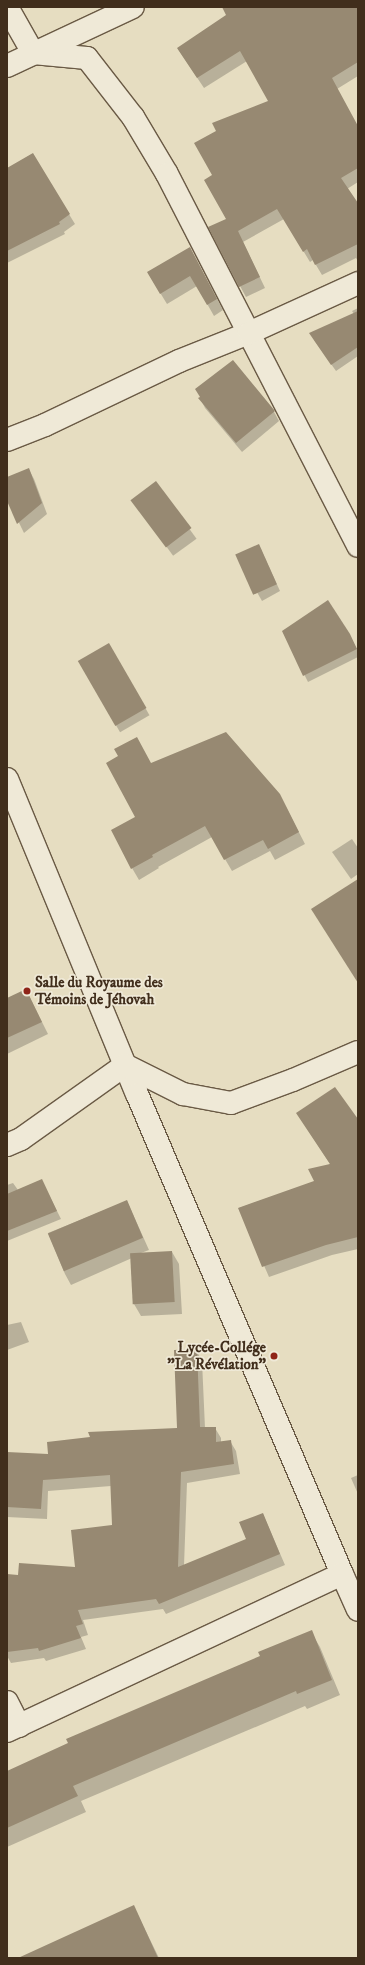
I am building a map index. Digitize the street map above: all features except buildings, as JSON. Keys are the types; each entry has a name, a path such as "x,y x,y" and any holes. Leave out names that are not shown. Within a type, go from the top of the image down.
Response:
{"street":[{"path":"7,7 33,53"},
{"path":"7,66 133,7"},
{"path":"33,53 87,58 133,117 167,174 358,546"},
{"path":"7,440 45,425 179,361 249,333 358,282"},
{"path":"7,779 125,1065 358,1610"},
{"path":"125,1065 183,1094 231,1103 293,1080 358,1052"},
{"path":"7,1145 21,1139 125,1065"},
{"path":"7,1702 13,1728 342,1574"}],"place":[{"name":"Salle du Royaume des Témoins de Jéhovah","path":"27,991"},
{"name":"Lycée-Collége \"La Révélation\"","path":"274,1356"}]}
